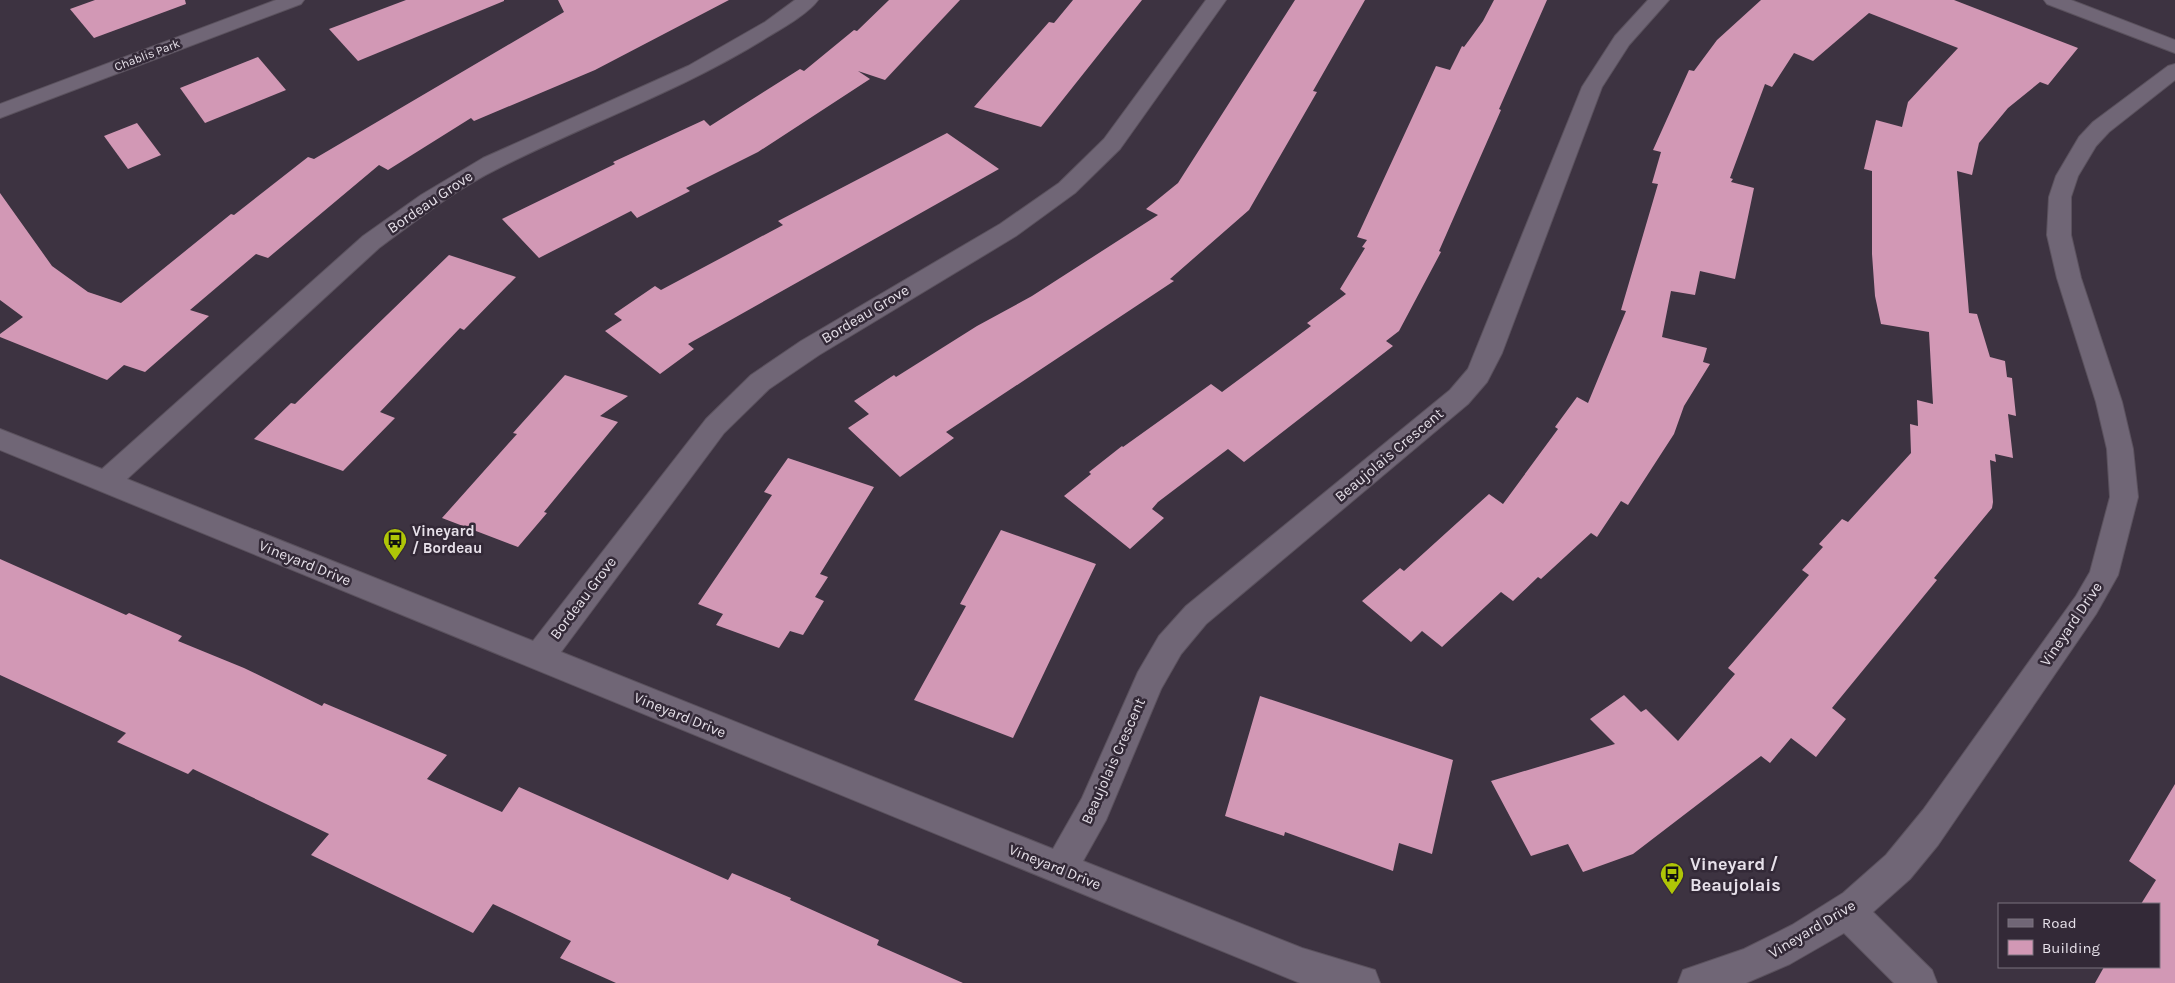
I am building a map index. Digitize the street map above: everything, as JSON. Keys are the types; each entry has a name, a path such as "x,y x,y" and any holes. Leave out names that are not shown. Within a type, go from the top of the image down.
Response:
{"street":[{"name":"Chablis Park","path":"0,111 294,0"},
{"name":"Bordeau Grove","path":"105,482 371,242 416,208 452,184 492,163 699,68 784,19 808,0"},
{"name":"Bordeau Grove","path":"539,657 715,426 760,382 810,348 1008,230 1067,188 1112,144 1216,0"},
{"name":"Beaujolais Crescent","path":"1060,869 1094,809 1148,682 1170,645 1196,615 1459,397 1478,375 1489,354 1592,87 1606,62 1647,11 1659,0"},
{"path":"2054,0 2175,47"},
{"name":"Vineyard Drive","path":"1696,983 1729,974 1782,950 1847,911 1898,867 1939,814 2086,605 2104,575 2124,497 2120,449 2109,402 2069,278 2059,235 2060,197 2067,176 2087,142 2101,127 2175,70"},
{"name":"Vineyard Drive","path":"0,439 1302,966 1362,983"},
{"path":"1847,911 1919,983"}],"building":[{"path":"95,0 185,0 186,4 94,38 70,9"},
{"path":"406,0 504,1 358,61 329,29"},
{"path":"558,0 729,0 595,70 474,121 471,118 388,170 379,165 268,258 256,254 190,310 209,316 145,372 124,365 107,380 0,337 0,334 23,317 0,300 0,193 52,266 88,292 121,303 231,214 234,215 308,157 314,159 564,12"},
{"path":"889,0 960,0 885,80 858,71 870,79 758,152 686,188 690,191 637,218 631,211 539,258 502,219 615,164 613,162 704,120 710,126 800,69 804,71 854,30 857,31"},
{"path":"1073,0 1142,0 1041,127 974,107 1049,22 1054,23"},
{"path":"1295,0 1365,0 1313,91 1317,92 1249,210 1170,279 1174,281 946,432 954,438 900,477 848,428 869,414 854,401 977,326 1032,296 1158,215 1146,209 1178,183"},
{"path":"1494,0 1547,0 1439,251 1441,252 1399,331 1386,341 1393,346 1244,462 1228,449 1158,502 1152,509 1164,518 1130,549 1064,496 1091,474 1089,472 1122,446 1211,384 1222,392 1311,326 1307,323 1346,294 1340,289 1365,248 1362,247 1367,240 1357,237 1436,66 1450,70 1462,46 1464,47 1483,21"},
{"path":"1761,0 1954,0 2078,48 2048,85 2040,82 2008,108 1979,143 1972,175 1957,171 1969,313 1977,314 1990,357 2005,361 2007,377 2012,378 2016,416 2008,414 2013,458 1995,454 1996,462 1990,460 1992,508 1934,578 1937,580 1832,708 1846,719 1816,757 1791,738 1770,763 1761,756 1633,854 1583,872 1568,844 1531,856 1491,781 1615,744 1590,719 1624,695 1641,712 1646,709 1678,741 1735,674 1728,668 1809,575 1802,570 1823,547 1819,544 1842,519 1848,522 1911,453 1910,424 1918,426 1917,400 1933,404 1929,332 1881,324 1875,296 1872,254 1872,171 1864,169 1876,120 1902,127 1908,102 1958,48 1869,13 1813,61 1794,53 1772,87 1765,84 1730,178 1733,179 1731,182 1754,188 1735,279 1700,271 1695,295 1671,291 1662,337 1707,348 1703,362 1710,364 1684,406 1674,434 1628,505 1621,501 1597,537 1591,533 1541,579 1538,577 1513,601 1501,592 1442,647 1422,631 1411,642 1362,601 1400,568 1404,571 1489,494 1503,504 1558,429 1555,427 1577,397 1588,403 1626,311 1621,310 1658,184 1652,183 1661,152 1653,150 1689,70 1694,71 1717,40"},
{"path":"258,57 286,90 205,123 180,88"},
{"path":"137,123 161,155 128,169 104,136"},
{"path":"947,133 999,169 688,344 694,349 660,374 605,331 622,320 614,314 655,286 661,290 783,225 778,221"},
{"path":"449,255 516,277 464,330 460,328 380,412 395,418 343,471 254,439 291,403 295,404"},
{"path":"565,375 628,396 600,416 618,422 544,512 547,513 518,547 442,518 517,434 513,433"},
{"path":"788,458 874,487 820,574 828,577 815,597 824,601 803,635 790,631 779,648 716,625 723,614 698,604 772,495 764,492"},
{"path":"1001,530 1096,564 1013,738 914,700 966,606 960,604"},
{"path":"0,559 126,615 129,613 182,636 178,641 244,668 322,706 324,703 447,755 427,779 502,812 519,787 728,880 732,873 791,898 790,900 879,940 877,945 963,983 616,983 560,958 571,941 493,904 473,933 311,855 329,834 193,769 188,774 117,742 126,733 0,675"},
{"path":"1260,696 1453,760 1432,854 1399,843 1393,871 1285,832 1284,836 1225,816"},
{"path":"2175,784 2175,983 2095,983 2103,968 2160,968 2160,903 2142,903 2156,880 2129,861"}],"place":[{"name":"Vineyard / Bordeau","path":"395,561"},
{"name":"Vineyard / Beaujolais","path":"1672,895"}]}
